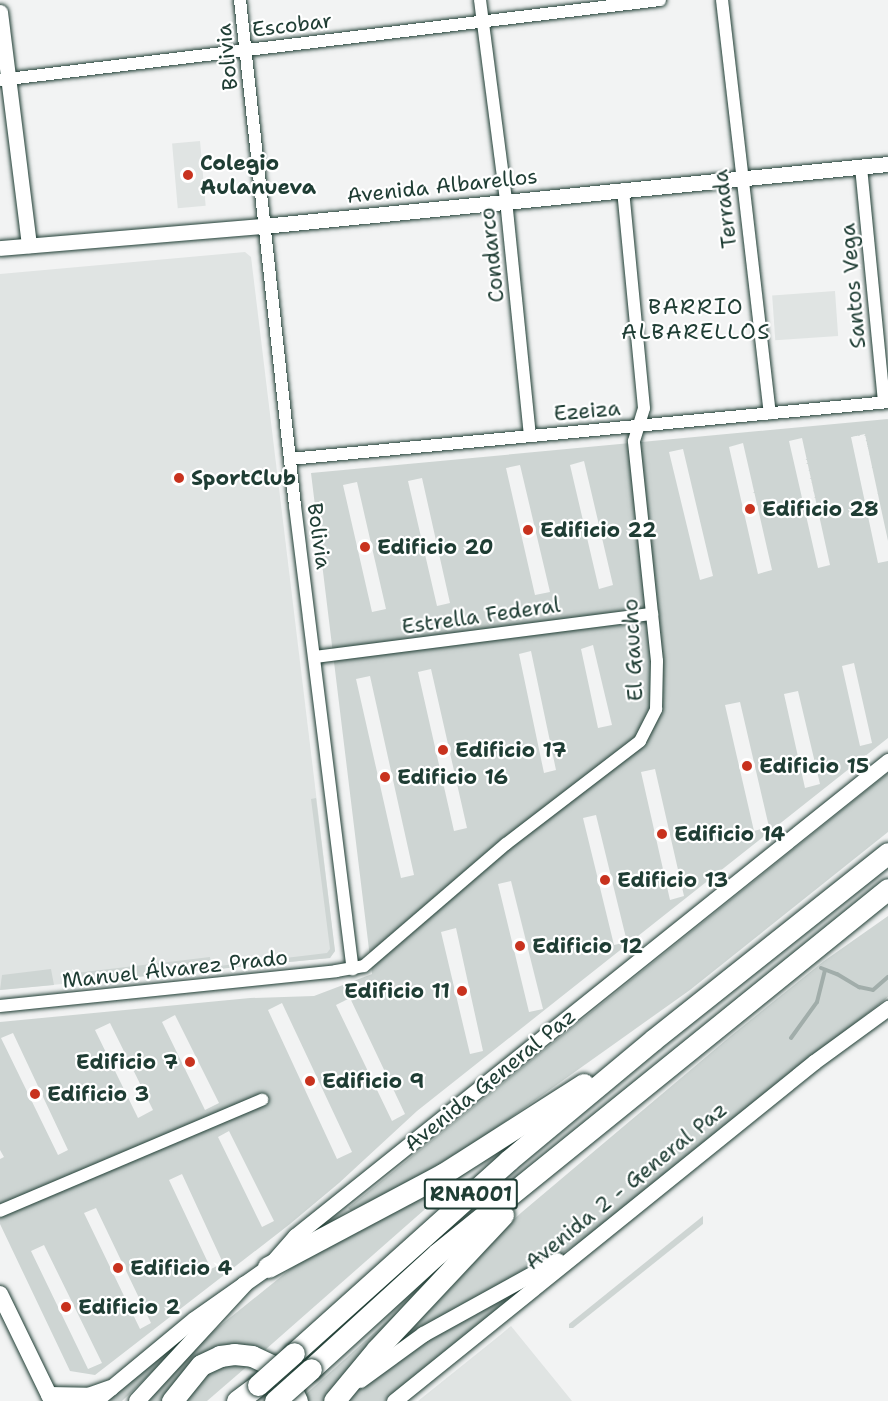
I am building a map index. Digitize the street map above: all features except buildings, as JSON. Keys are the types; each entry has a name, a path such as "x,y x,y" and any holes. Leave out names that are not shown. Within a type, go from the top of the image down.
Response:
{"highway":[{"name":"RNA001","path":"237,1401 294,1353 431,1228 653,1040 888,853"},
{"name":"RNA001","path":"275,1401 437,1254 888,889"},
{"path":"846,923 888,900"},
{"path":"268,1267 443,1174 653,1040"},
{"path":"336,1398 377,1349 567,1147"},
{"path":"172,1401 201,1365 220,1356 234,1354 252,1356 273,1366 289,1384 297,1401"}],"main road":[{"path":"137,1401 245,1284"},
{"path":"0,1294 50,1398 88,1396 111,1388"}],"street":[{"name":"Bolivia","path":"240,0 290,459 353,969"},
{"name":"Condarco","path":"480,0 506,200 530,436"},
{"name":"Escobar","path":"4,79 660,0"},
{"name":"Terrada","path":"722,0 770,413"},
{"path":"0,12 4,79 29,245"},
{"name":"Avenida Albarellos","path":"0,248 263,225 888,164"},
{"name":"Santos Vega","path":"861,167 886,402"},
{"name":"El Gaucho","path":"353,969 369,962 506,843 640,741 651,723 658,701 652,614 634,441 644,408 622,189"},
{"name":"Ezeiza","path":"290,459 886,402"},
{"name":"Estrella Federal","path":"315,657 652,614"},
{"name":"Avenida General Paz","path":"95,1401 194,1318 268,1267 295,1236 888,761"},
{"name":"Manuel Álvarez Prado","path":"0,1006 353,969"},
{"name":"Avenida 2 - General Paz","path":"394,1401 814,1062 888,1008"},
{"path":"0,1211 262,1100"},
{"path":"336,1398 423,1334 592,1241"}],"shaded area":[{"name":"Colegio Aulanueva","path":"200,141 206,206 178,208 172,143"},
{"path":"245,252 251,257 335,951 330,958 0,990 0,274"},
{"path":"835,291 838,336 775,340 772,295"},
{"path":"888,419 888,541 865,434 851,437 878,563 888,561 888,738 417,1111 339,1183 290,1224 95,1375 70,1371 0,1224 0,1159 4,1157 0,1150 0,1022 250,998 314,996 372,974 311,473","holes":["802,438 830,565 818,568 789,441","743,443 772,570 758,574 729,447","683,449 713,576 700,580 669,452","584,461 613,585 599,589 570,465","520,465 550,592 535,595 506,468","422,478 450,603 437,606 408,481","357,482 386,609 372,612 343,485","593,645 612,725 598,728 581,649","531,651 556,770 544,773 519,654","854,663 872,743 860,746 842,666","431,669 467,828 454,831 418,672","370,676 414,875 401,878 356,679","798,691 820,784 805,788 784,694","740,702 769,827 754,831 725,705","655,769 684,896 670,900 641,772","596,815 627,942 614,945 583,818","511,881 543,1009 529,1012 498,884","456,928 483,1051 470,1054 441,932","350,998 405,1114 392,1121 336,1005","282,1003 352,1152 337,1159 268,1010","175,1015 219,1103 205,1110 162,1022","110,1023 153,1110 138,1118 95,1030","13,1033 68,1150 58,1155 1,1038","229,1131 274,1221 262,1227 218,1137","182,1174 223,1263 211,1269 169,1180","96,1208 151,1323 140,1329 84,1213","44,1245 102,1363 88,1369 31,1251"]},
{"path":"888,773 888,832 690,990 482,1138 424,1173 351,1211 348,1208"},
{"path":"316,798 335,951 330,958 77,983 76,973 210,957 211,967 327,953 330,949 311,799"},
{"path":"888,916 888,997 587,1238 558,1256 464,1303 392,1346 491,1240 522,1212 732,1035 824,961"},
{"path":"51,969 54,985 0,990 2,975"},
{"path":"463,1171 465,1174 265,1350 250,1347 162,1401 148,1401 200,1342 309,1254"},
{"path":"703,1216 703,1224 573,1328 569,1328 569,1324"},
{"path":"502,1295 507,1301 385,1401 345,1401 384,1367"},
{"path":"415,1296 328,1401 305,1401 305,1395"},
{"path":"511,1326 572,1401 418,1401 499,1336"},
{"path":"180,1340 177,1348 122,1401 105,1401"},
{"path":"251,1363 207,1401 180,1401 214,1365"}],"waterway":[{"path":"821,968 859,987 873,990 888,977"},
{"path":"791,1038 817,1002 825,970"}],"place":[{"name":"Colegio Aulanueva","path":"188,175"},
{"name":"SportClub","path":"179,478"},
{"name":"Edificio 28","path":"750,509"},
{"name":"Edificio 22","path":"528,530"},
{"name":"Edificio 20","path":"365,547"},
{"name":"Edificio 17","path":"443,750"},
{"name":"Edificio 15","path":"747,766"},
{"name":"Edificio 16","path":"385,777"},
{"name":"Edificio 14","path":"662,834"},
{"name":"Edificio 13","path":"605,880"},
{"name":"Edificio 12","path":"520,946"},
{"name":"Edificio 11","path":"462,991"},
{"name":"Edificio 7","path":"190,1062"},
{"name":"Edificio 9","path":"310,1081"},
{"name":"Edificio 3","path":"35,1094"},
{"name":"Edificio 4","path":"118,1268"},
{"name":"Edificio 2","path":"66,1307"}],"district":[{"name":"BARRIO ALBARELLOS","path":"696,318"}]}
